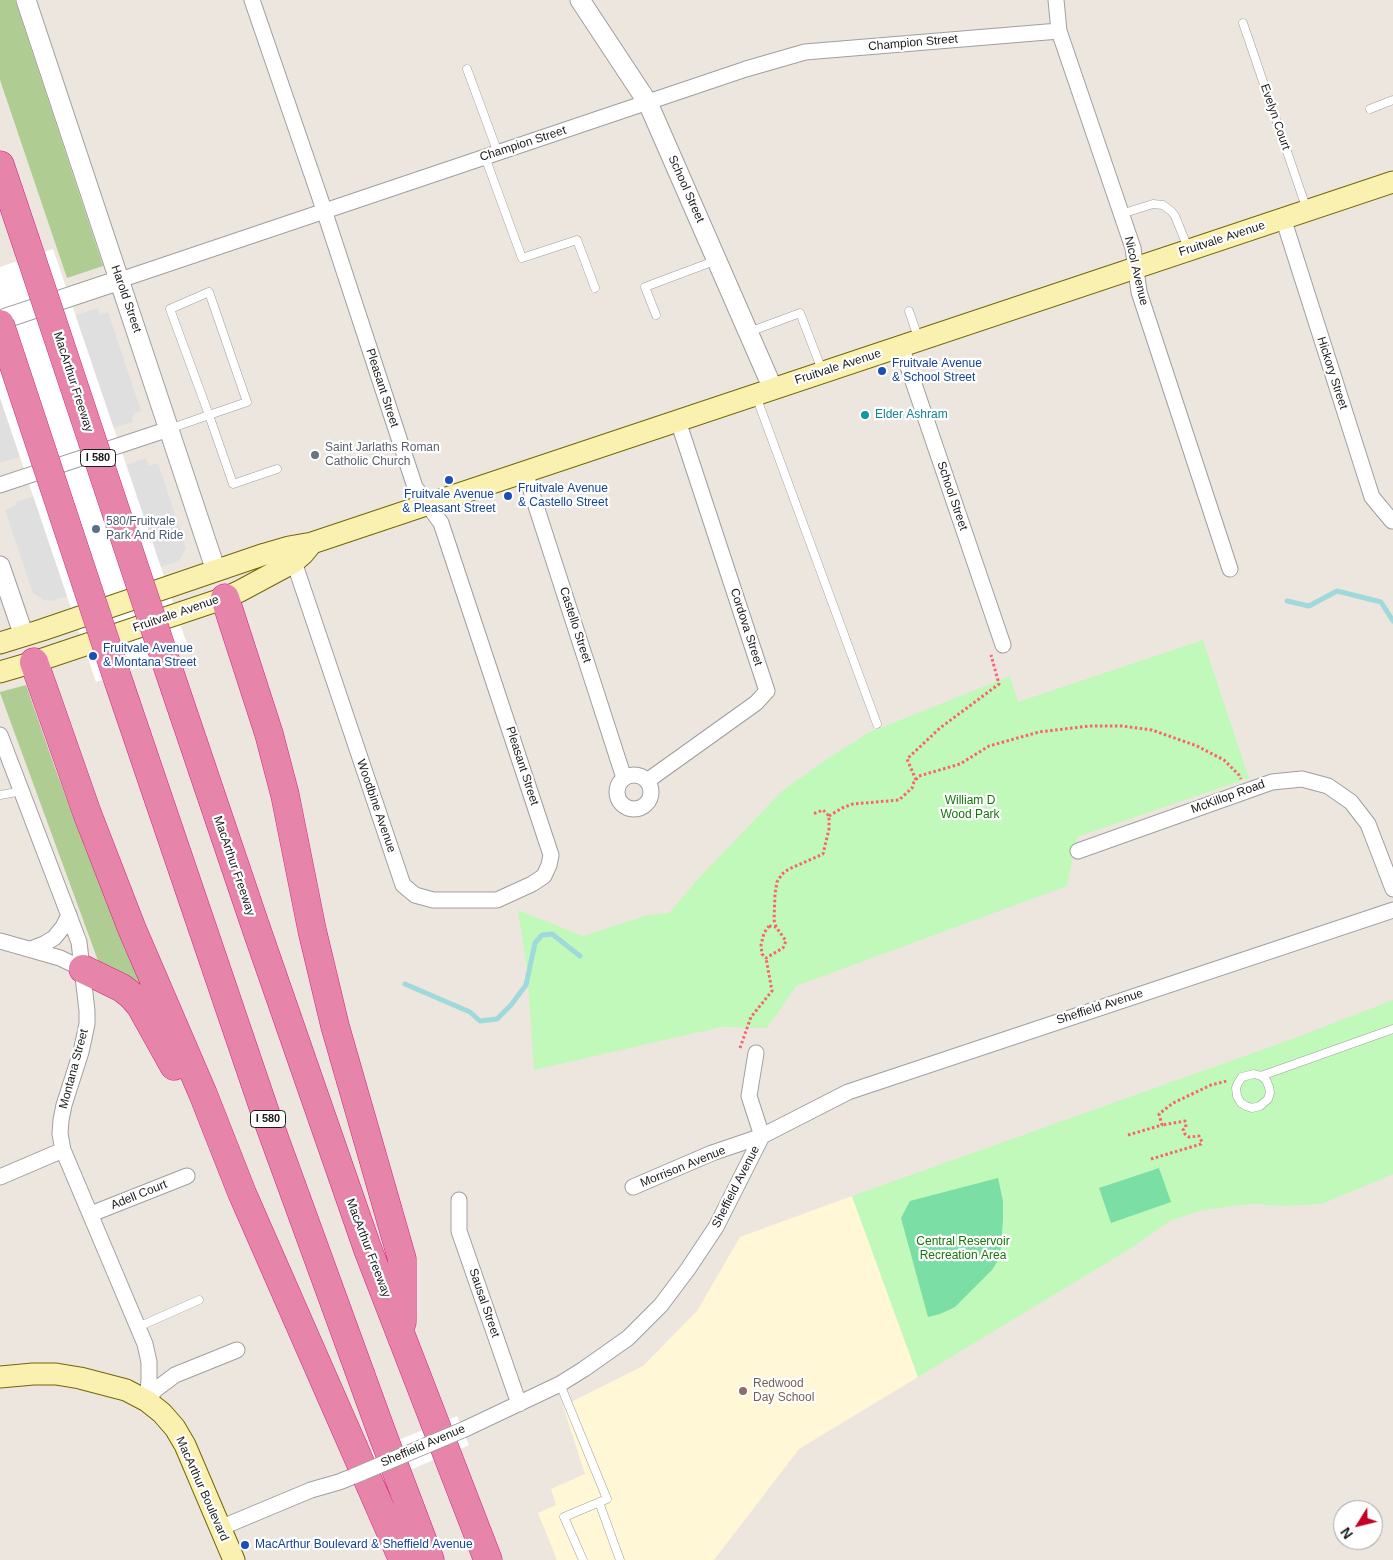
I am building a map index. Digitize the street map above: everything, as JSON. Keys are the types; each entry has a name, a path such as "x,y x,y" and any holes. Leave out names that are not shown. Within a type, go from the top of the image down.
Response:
{"highway":[{"name":"MacArthur Freeway","path":"0,164 254,926 322,1122 368,1250 488,1560"},
{"name":"I 580","path":"0,324 116,674 271,1126 372,1408 430,1560"},
{"path":"225,598 266,725 286,795 312,930 335,1026 402,1259 402,1338"},
{"path":"34,662 87,813 116,888 203,1094 242,1193 403,1560"},
{"path":"83,969 122,988 140,1005 242,1193"}],"main road":[{"name":"Fruitvale Avenue","path":"0,642 24,636 288,547 312,543 1393,182"},
{"name":"Fruitvale Avenue","path":"0,672 225,598 294,562 312,543"},
{"name":"Harold Street","path":"216,571 225,598"},
{"path":"24,636 34,662"},
{"name":"MacArthur Boulevard","path":"0,1377 56,1374 126,1390 147,1400 175,1428 185,1446 234,1560"}],"street":[{"name":"Harold Street","path":"26,0 216,571"},
{"name":"Pleasant Street","path":"252,0 415,487 440,521 552,855"},
{"name":"School Street","path":"580,0 648,103 749,332 764,392"},
{"name":"Nicol Avenue","path":"1056,0 1059,31 1133,248 1139,292 1230,569"},
{"name":"Champion Street","path":"0,320 648,103 746,68 805,52 1059,31"},
{"name":"Hickory Street","path":"1283,218 1372,497 1392,521"},
{"name":"School Street","path":"910,343 1002,645"},
{"name":"Cordova Street","path":"647,782 756,703 767,691 678,421"},
{"path":"0,485 169,429"},
{"name":"Castello Street","path":"525,472 624,778"},
{"name":"Woodbine Avenue","path":"294,562 403,885 415,895 433,900 497,900 532,884 544,876 550,865 552,855"},
{"path":"0,566 24,636"},
{"name":"Montana Street","path":"0,735 79,942 87,1024 81,1052 61,1120 60,1134 63,1150 145,1344 149,1362 147,1400"},
{"path":"634,775 643,778 647,782 651,793 650,798 642,807 631,809 621,804 618,799 617,787 624,778 634,775"},
{"name":"McKillop Road","path":"1078,851 1272,782 1302,779 1328,786 1351,802 1368,824 1393,889"},
{"name":"Sheffield Avenue","path":"220,1528 311,1490 354,1476 520,1404 560,1384 628,1338 661,1305 716,1227 762,1136 848,1092 1393,910"},
{"path":"31,949 54,938 63,927 69,915"},
{"path":"0,941 63,959 83,969"},
{"path":"756,1053 749,1096 762,1136"},
{"name":"Morrison Avenue","path":"632,1188 712,1153 762,1136"},
{"path":"0,1176 63,1150"},
{"name":"Adell Court","path":"91,1214 187,1176"},
{"name":"Sausal Street","path":"458,1200 459,1231 520,1404"},
{"path":"147,1400 165,1382 175,1376 237,1350"}],"lane":[{"name":"Evelyn Court","path":"1243,23 1307,211"},
{"path":"467,69 522,258 577,240 595,288"},
{"path":"1370,109 1393,100"},
{"path":"1121,214 1153,204 1163,205 1175,216 1189,250"},
{"path":"656,315 645,287 717,260"},
{"path":"169,429 209,415 247,402 209,292 170,309 209,415 233,484 277,469"},
{"path":"909,311 910,343"},
{"path":"749,332 800,313 823,372"},
{"path":"764,392 877,724"},
{"path":"0,795 22,791"},
{"path":"1261,1076 1393,1028"},
{"path":"1254,1074 1261,1076 1266,1080 1269,1087 1268,1099 1264,1104 1252,1108 1241,1103 1237,1096 1236,1088 1242,1077 1254,1074"},
{"path":"138,1328 199,1300"},
{"path":"560,1384 606,1499 564,1517 583,1560"},
{"path":"600,1502 620,1560"}],"path":[{"path":"916,780 907,759 940,728 999,684 990,654 1002,645"},
{"path":"829,816 853,804 899,800 912,788 919,776 960,764 988,746 1030,734 1089,726 1122,726 1152,730 1197,746 1224,760 1240,775 1246,791"},
{"path":"766,958 784,948 786,940 776,927 774,920 777,882 788,869 824,854 829,829 829,816 823,810 813,814"},
{"path":"740,1049 751,1017 772,991 766,958 762,954 761,945 764,934 769,926 776,927"},
{"path":"1162,1125 1159,1114 1173,1103 1210,1085 1242,1077"},
{"path":"1128,1134 1185,1121 1186,1127 1183,1130 1185,1134 1189,1137 1199,1136 1202,1142 1201,1144 1151,1159"}],"shaded area":[{"path":"98,308 100,315 108,312 141,411 136,412 132,417 133,422 0,463 0,341"},
{"name":"580/Fruitvale Park And Ride","path":"146,458 149,466 158,463 186,548 179,561 52,601 44,600 33,593 5,510 17,505 16,502"},
{"name":"Redwood Day School","path":"852,1196 918,1377 799,1449 714,1560 557,1560 538,1513 556,1505 551,1489 585,1474 563,1406 643,1366 697,1311 740,1237"}],"green space":[{"path":"0,0 15,0 103,266 67,278 0,80"},
{"name":"William D Wood Park","path":"1203,640 1249,778 1077,837 1067,886 796,986 767,1028 721,1027 534,1070 527,969 518,910 583,936 648,915 669,913 699,878 782,791 868,733 1010,676 1018,702"},
{"path":"26,685 84,845 151,1000 100,966 0,693"},
{"name":"Central Reservoir Recreation Area","path":"1393,1000 1393,1174 1322,1204 1231,1206 1199,1211 1170,1221 1128,1250 918,1377 852,1196 1295,1038"},
{"path":"1159,1168 1171,1202 1111,1223 1099,1188"},
{"path":"998,1178 1003,1201 1000,1257 992,1270 955,1307 928,1317 901,1218 910,1201"}],"pier":[{"path":"53,249 189,650 96,682 0,398 0,267"},
{"path":"457,1416 469,1445 358,1492 345,1462"}],"waterway":[{"path":"1287,601 1309,606 1337,591 1381,602 1393,621"},
{"path":"405,984 470,1012 480,1021 497,1019 511,1005 526,985 535,943 542,935 552,934 580,956"}],"place":[{"name":"Fruitvale Avenue & School Street","path":"882,371"},
{"name":"Elder Ashram","path":"865,415"},
{"name":"Saint Jarlaths Roman Catholic Church","path":"315,455"},
{"name":"Fruitvale Avenue & Pleasant Street","path":"449,480"},
{"name":"Fruitvale Avenue & Castello Street","path":"508,496"},
{"name":"580/Fruitvale Park And Ride","path":"96,529"},
{"name":"Fruitvale Avenue & Montana Street","path":"93,656"},
{"name":"Redwood Day School","path":"743,1391"},
{"name":"MacArthur Boulevard & Sheffield Avenue","path":"245,1545"}]}
